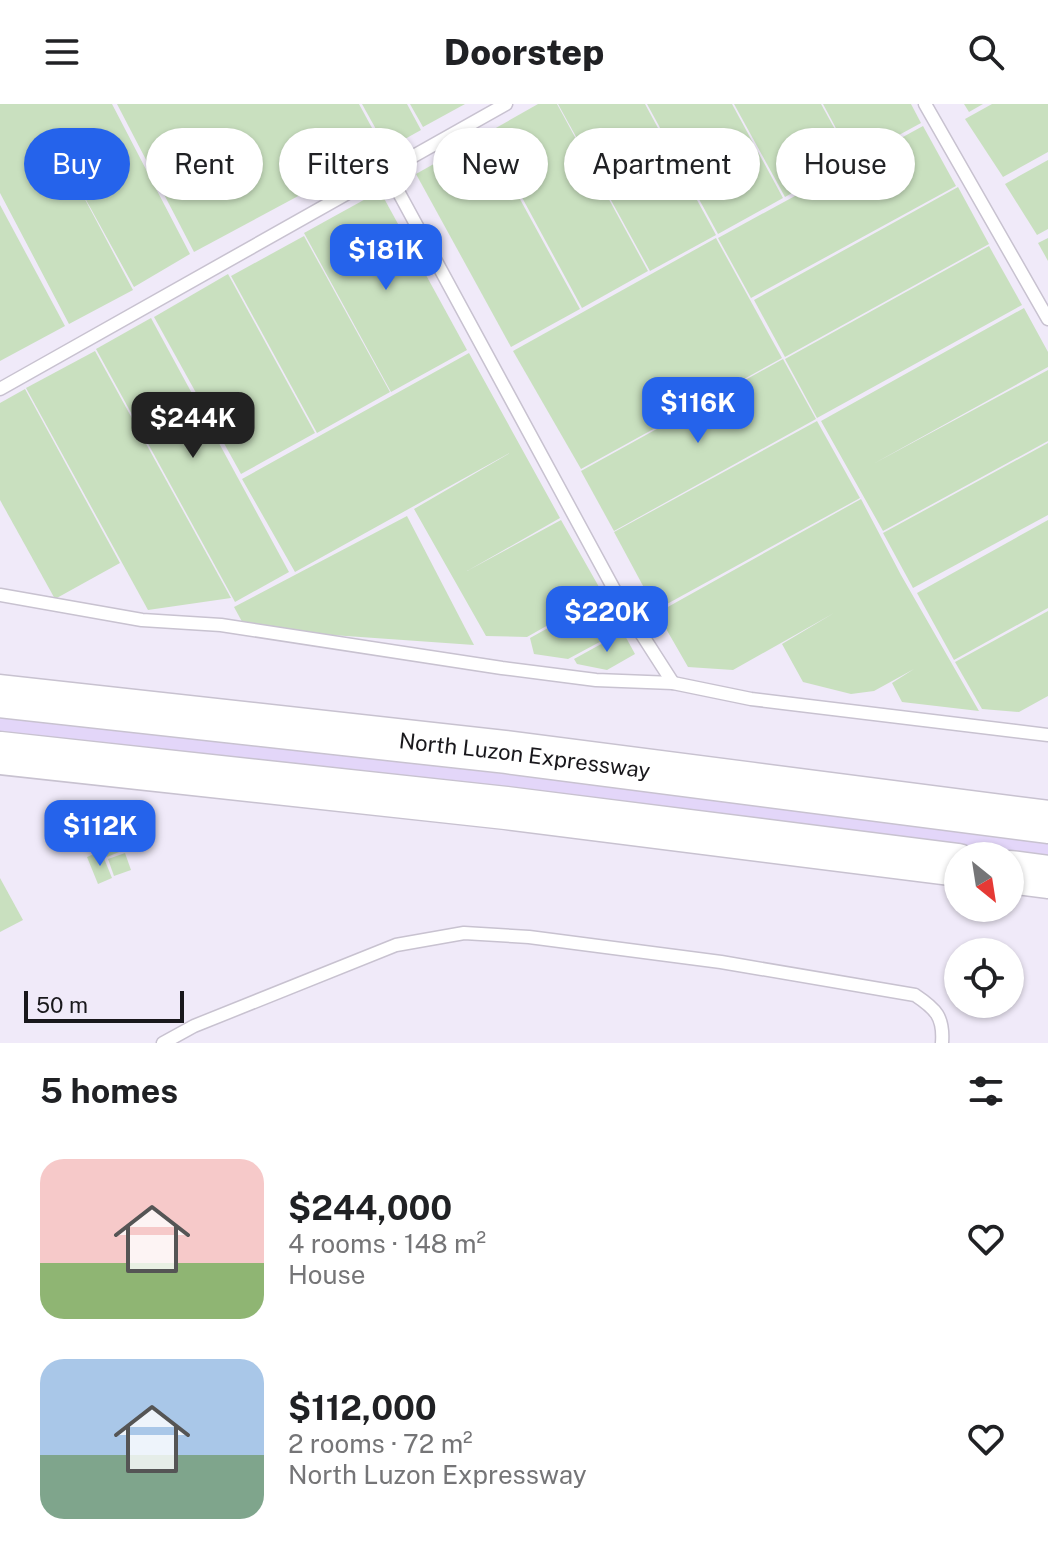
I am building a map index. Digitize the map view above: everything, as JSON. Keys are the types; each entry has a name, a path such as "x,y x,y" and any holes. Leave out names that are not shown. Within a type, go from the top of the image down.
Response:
{"highway":[{"name":"North Luzon Expressway","path":"0,696 506,752 1048,822"},
{"path":"0,753 506,808 944,863"},
{"path":"1024,874 1048,877"}],"lane":[{"path":"417,152 506,104"},
{"path":"925,104 1048,319"},
{"path":"0,389 332,200"},
{"path":"403,200 621,602 673,683"},
{"path":"0,595 142,620 221,625 596,680 673,683 751,699 1048,735"},
{"path":"163,1043 194,1026 396,945 464,933 529,937 721,962 915,995 934,1008 943,1023 942,1043"}],"shaded area":[{"path":"0,716 693,796 1048,841 1048,859 1024,856 1024,842 944,842 944,846 0,733"}],"building":[{"path":"0,104 112,104 124,128 24,128 24,200 85,200 133,290 69,324 0,193"},
{"path":"117,104 359,104 372,128 279,128 279,200 291,200 194,252 167,200 263,200 263,128 146,128 146,160"},
{"path":"362,104 407,104 421,130 417,132 417,128 375,128"},
{"path":"410,104 465,104 423,127"},
{"path":"538,104 557,104 570,128 564,128 564,200 609,200 648,271 582,308 523,200 548,200 548,128 496,128"},
{"path":"558,104 645,104 658,128 571,128"},
{"path":"647,104 732,104 745,128 660,128"},
{"path":"734,104 821,104 834,128 776,128 776,181 760,151 760,128 747,128"},
{"path":"823,104 911,104 921,123 912,128 836,128"},
{"path":"964,104 983,104 969,112"},
{"path":"992,104 1048,104 1048,152 1003,177 965,119"},
{"path":"923,126 956,186 751,298 718,238 788,200 915,200 915,130"},
{"path":"130,139 146,169 146,200 162,200 190,254 134,287 86,200 130,200"},
{"path":"760,156 776,185 776,200 779,200 718,234 699,200 760,200"},
{"path":"1048,160 1048,229 1037,235 1005,184"},
{"path":"433,164 433,200 520,200 580,309 511,347 417,173"},
{"path":"958,187 989,244 785,357 754,300"},
{"path":"364,200 385,200 467,350 391,392 304,233"},
{"path":"611,200 697,200 716,235 650,271"},
{"path":"0,205 65,326 0,361"},
{"path":"304,236 390,392 317,433 231,276"},
{"path":"716,238 782,358 581,469 513,351"},
{"path":"1048,238 1048,261 1038,243"},
{"path":"989,246 1022,305 817,418 785,359"},
{"path":"228,274 315,433 241,474 154,317"},
{"path":"1024,308 1048,352 1048,367 873,464 1048,370 1048,441 883,531 821,421"},
{"path":"151,318 289,572 235,602 96,349"},
{"path":"95,351 231,598 148,610 26,388"},
{"path":"469,353 560,518 467,571 561,520 603,594 527,637 486,636 414,509 515,450 295,572 242,479"},
{"path":"783,359 816,419 614,531 581,471"},
{"path":"25,389 120,563 55,599 0,500 0,403"},
{"path":"817,421 860,498 656,610 614,532"},
{"path":"1048,443 1048,515 913,588 883,533"},
{"path":"861,499 979,711 902,702 892,683 914,669 874,691 851,694 803,682 782,644 834,613 733,670 688,667 657,613"},
{"path":"407,516 474,645 246,629 234,607"},
{"path":"1048,520 1048,608 954,660 917,593"},
{"path":"604,597 622,630 568,659 534,654 530,638"},
{"path":"1048,611 1048,696 1019,712 982,709 955,662"},
{"path":"623,632 635,654 607,670 577,664 574,659"},
{"path":"119,837 124,850 107,857 101,843"},
{"path":"101,851 112,878 98,884 87,857"},
{"path":"125,853 131,870 114,876 108,859"},
{"path":"0,878 23,920 0,932"}]}
